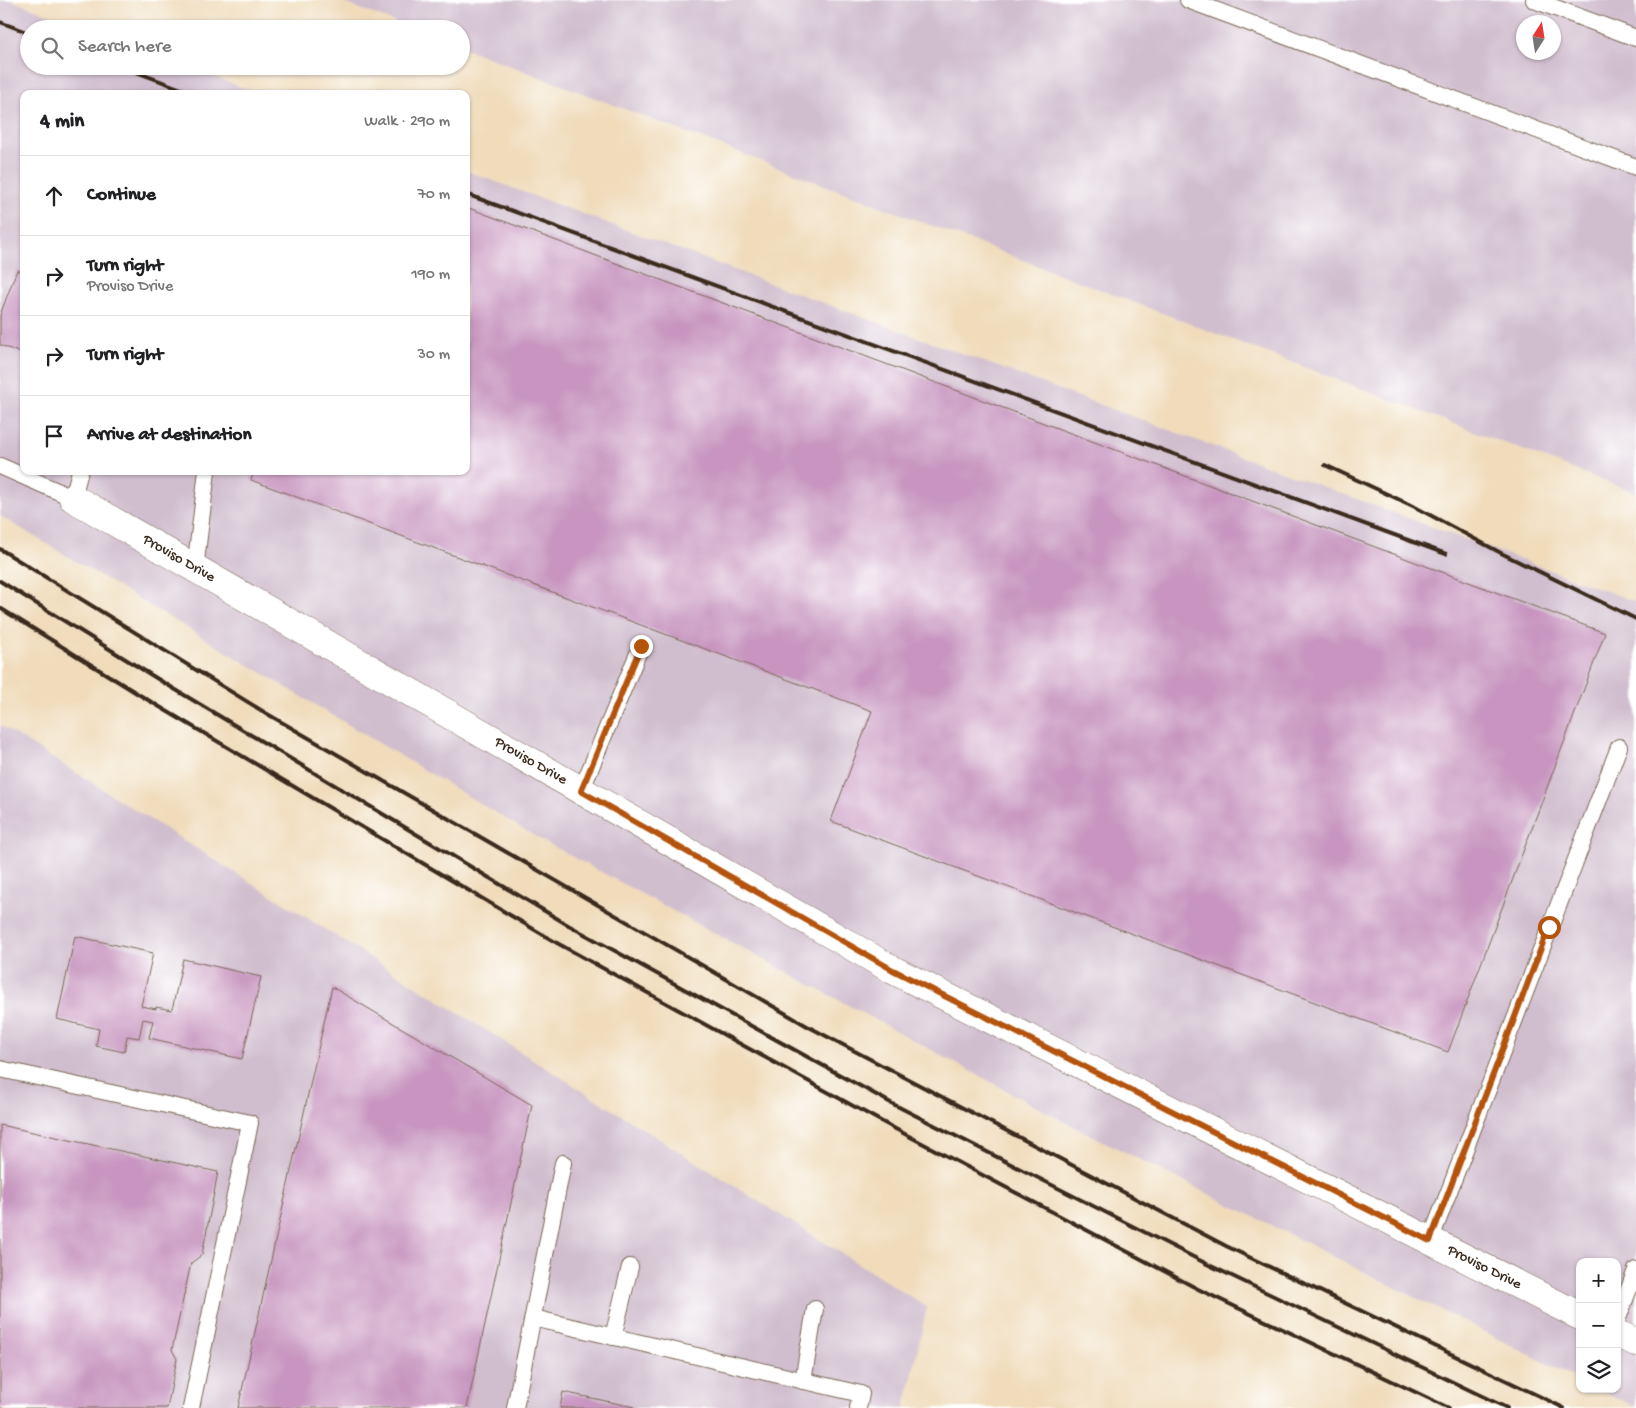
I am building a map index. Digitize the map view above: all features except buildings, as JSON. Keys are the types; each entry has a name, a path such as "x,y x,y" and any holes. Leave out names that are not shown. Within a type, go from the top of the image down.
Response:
{"street":[{"name":"Proviso Drive","path":"74,498 893,970 1576,1314"},
{"path":"1621,1336 1636,1342"}],"lane":[{"path":"1188,0 1636,167"},
{"path":"1534,0 1636,38"},
{"path":"0,466 20,475"},
{"path":"21,475 74,498 79,475"},
{"path":"195,569 207,475"},
{"path":"581,791 641,646"},
{"path":"1430,1241 1619,747"},
{"path":"0,1069 250,1123 191,1408"},
{"path":"515,1408 562,1163"},
{"path":"613,1337 630,1267"},
{"path":"1621,1309 1636,1270"},
{"path":"803,1381 815,1309"},
{"path":"533,1318 861,1394 858,1408"}],"shaded area":[{"path":"0,0 11,0 63,20 20,20 20,75 209,75 249,90 20,90 20,475 470,475 470,172 1636,602 1636,1407 1606,1393 1621,1393 1621,1258 1576,1258 1576,1378 1067,1123 536,837 0,516"},
{"path":"337,0 1636,0 1636,493 470,50 470,20 389,20"},
{"path":"0,725 927,1307 905,1408 0,1408"}],"railway":[{"path":"0,22 20,30"},
{"path":"144,75 184,90"},
{"path":"470,195 1446,554"},
{"path":"1325,465 1415,507 1501,553 1636,619"},
{"path":"0,549 264,712 809,1027 1226,1246 1564,1408"},
{"path":"0,581 156,678 568,925 891,1103 1209,1265 1507,1408"},
{"path":"0,608 143,697 557,943 886,1124 1198,1289 1449,1408"}],"route":[{"path":"641,646 581,791 893,970 1430,1241 1549,927"}]}
